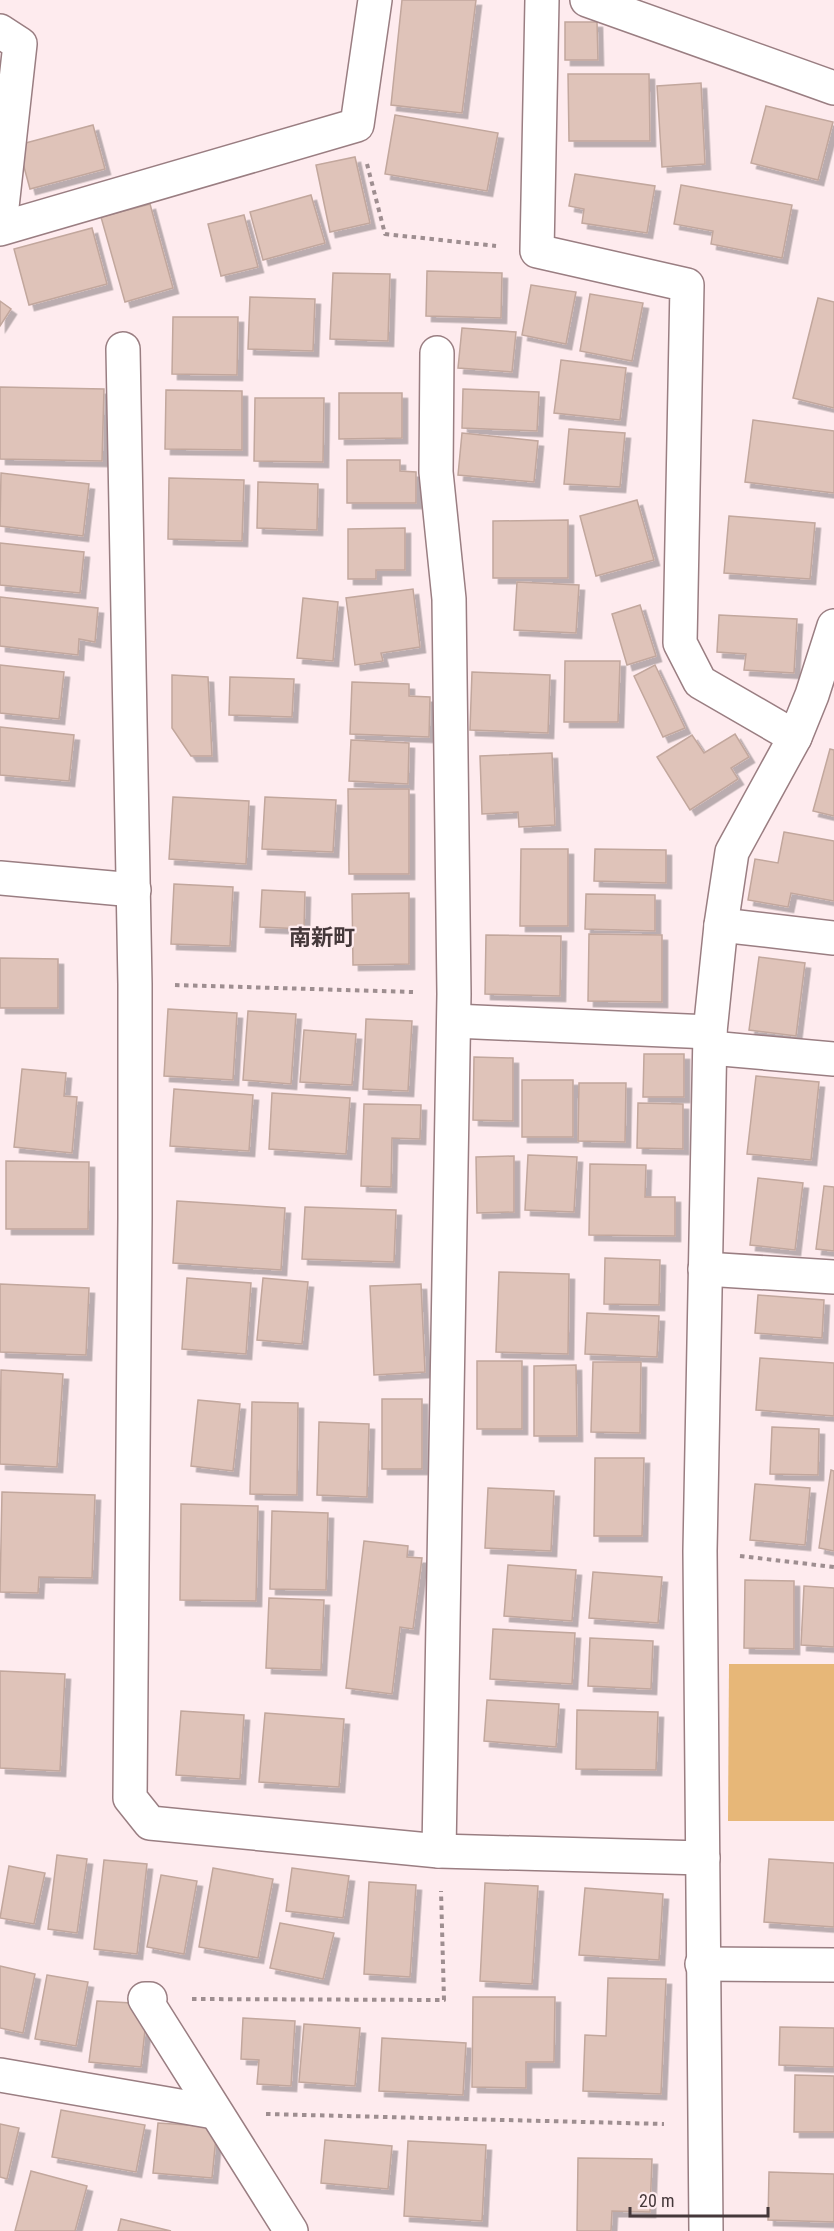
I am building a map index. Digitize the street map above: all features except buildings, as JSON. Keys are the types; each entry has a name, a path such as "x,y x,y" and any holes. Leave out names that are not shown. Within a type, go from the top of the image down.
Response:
{"street":[{"path":"0,230 357,125 375,0"},
{"path":"542,0 537,251 687,285 680,643 700,682 795,736"},
{"path":"587,0 834,88"},
{"path":"0,31 20,44 0,225"},
{"path":"123,349 135,984 130,1798 150,1823 439,1851 703,1858"},
{"path":"437,353 436,472 450,599 454,1007 439,1851"},
{"path":"706,2231 700,1551 711,1040 721,925 732,852 795,736 813,695 834,626"},
{"path":"0,878 134,890"},
{"path":"721,925 834,938"},
{"path":"454,1007 711,1040 834,1059"},
{"path":"705,1269 834,1277"},
{"path":"702,1964 834,1965"},
{"path":"150,1999 145,1999 291,2231"},
{"path":"0,2075 214,2112"}],"path":[{"path":"357,125 386,234 537,251"},
{"path":"135,984 454,1007"},
{"path":"700,1551 834,1567"},
{"path":"214,1999 444,2000 439,1851"},
{"path":"214,2112 704,2125"}],"shaded area":[{"path":"729,1664 834,1664 834,1821 728,1821"}],"district":[{"name":"南新町","path":"322,937"}]}
